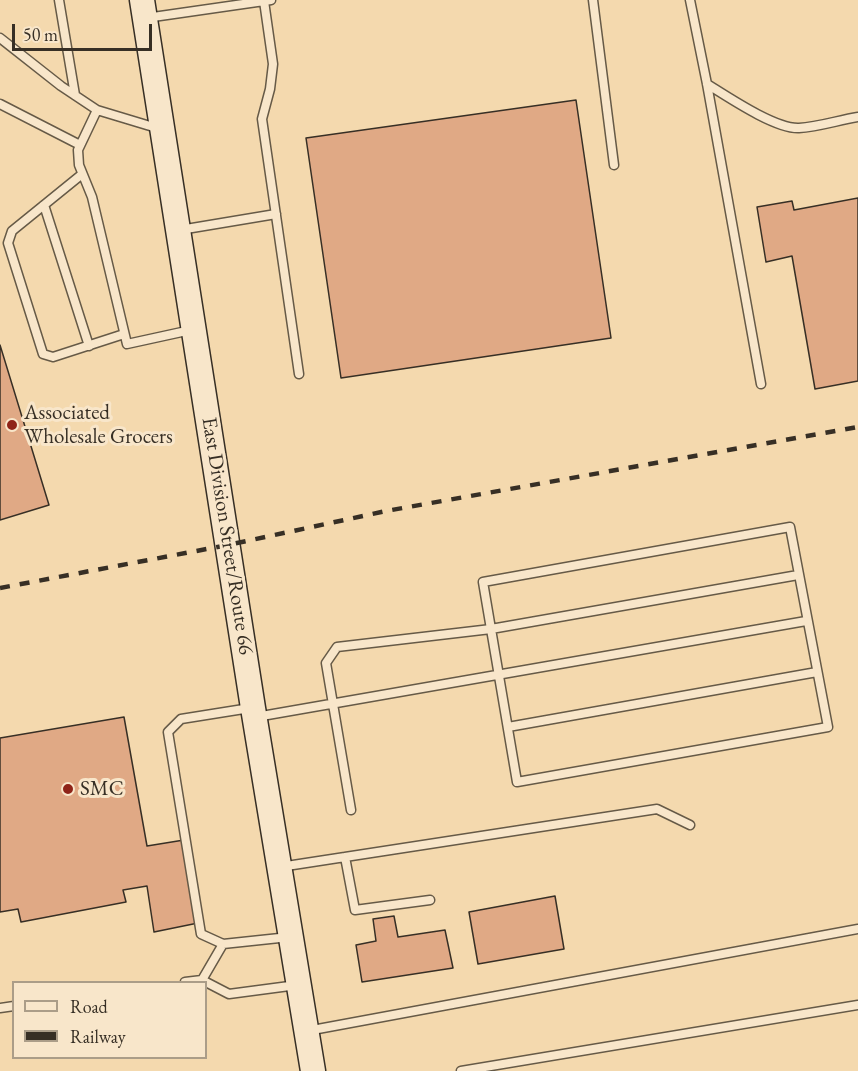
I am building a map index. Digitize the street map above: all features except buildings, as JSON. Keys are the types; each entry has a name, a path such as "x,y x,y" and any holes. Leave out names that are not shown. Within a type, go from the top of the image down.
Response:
{"main road":[{"name":"East Division Street/Route 66","path":"144,9 254,712 313,1071"}],"lane":[{"path":"59,0 75,95"},
{"path":"144,9 268,0 273,64 270,89 262,119 299,374"},
{"path":"593,0 614,165"},
{"path":"690,0 761,384"},
{"path":"0,38 97,110 164,130"},
{"path":"707,84 738,104 776,122 797,128 858,117"},
{"path":"0,104 80,145"},
{"path":"97,110 78,150 81,175 88,185 95,206 127,345 195,329"},
{"path":"81,175 12,231 8,243 43,354 53,357 124,334"},
{"path":"44,205 89,346"},
{"path":"180,230 276,214"},
{"path":"790,528 806,621 828,727 518,782 483,582 790,528"},
{"path":"351,810 326,663 337,647 491,629 798,576"},
{"path":"290,937 223,944 201,934 168,732 181,719 333,704 806,621"},
{"path":"508,727 817,672"},
{"path":"280,867 657,809 690,825"},
{"path":"345,857 355,910 430,900"},
{"path":"306,1031 858,929"},
{"path":"194,981 202,980 223,944"},
{"path":"207,982 230,994 298,984"},
{"path":"461,1071 858,1005"}],"railway":[{"path":"0,588 228,545 386,511 858,427"}],"place":[{"name":"Associated Wholesale Grocers","path":"12,425"},
{"name":"SMC","path":"68,789"}]}
